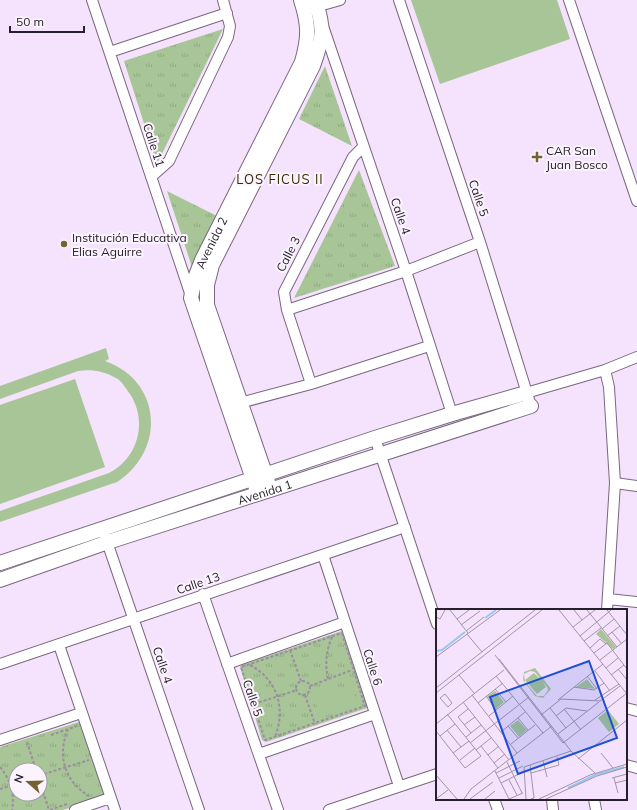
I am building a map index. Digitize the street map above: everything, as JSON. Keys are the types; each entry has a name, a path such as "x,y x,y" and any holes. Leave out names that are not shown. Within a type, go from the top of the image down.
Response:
{"street":[{"name":"Calle 11","path":"92,0 191,298"},
{"path":"151,177 169,161 228,37 230,26 223,0"},
{"path":"309,4 340,0"},
{"name":"Calle 5","path":"399,0 480,242 529,400"},
{"path":"570,0 637,201"},
{"name":"Avenida 2","path":"234,404 206,305 207,285 212,265 313,66 321,45 323,27 309,4"},
{"name":"Avenida 2","path":"264,492 234,404 191,298 202,260 302,62 308,41 309,4"},
{"path":"110,52 227,12"},
{"name":"Calle 4","path":"323,27 406,271 452,414"},
{"name":"Calle 3","path":"311,384 287,310 284,292 353,157 363,147"},
{"path":"287,310 406,271 480,242"},
{"path":"234,404 311,384 429,346"},
{"path":"529,400 637,357"},
{"path":"605,370 610,387 615,483 607,609"},
{"name":"Avenida 1","path":"0,563 259,476 452,414 529,400"},
{"name":"Avenida 1","path":"0,580 108,542 380,454 529,400"},
{"path":"375,438 436,621"},
{"path":"615,483 637,486"},
{"name":"Calle 13","path":"0,664 134,620 203,594 405,527"},
{"name":"Calle 4","path":"103,528 199,810"},
{"name":"Calle 6","path":"323,555 399,786"},
{"name":"Calle 5","path":"203,594 278,810"},
{"path":"608,599 637,602"},
{"path":"227,664 345,622"},
{"path":"59,645 114,810"},
{"path":"627,708 637,711"},
{"path":"0,740 81,713"},
{"path":"258,754 375,714"},
{"path":"627,765 637,768"},
{"path":"329,810 436,774"},
{"path":"72,807 110,798"},
{"path":"494,800 498,810"},
{"path":"552,800 553,810"},
{"path":"594,800 596,810"}],"path":[{"path":"342,633 365,706 266,740 241,667 290,650 342,633"},
{"path":"328,679 326,666 327,653 333,636"},
{"path":"290,650 301,682"},
{"path":"249,664 270,680 278,696 281,713 275,737"},
{"path":"310,686 353,670"},
{"path":"301,682 306,682 310,686"},
{"path":"297,690 297,685 301,682"},
{"path":"305,695 308,693 310,686"},
{"path":"254,704 297,690"},
{"path":"297,690 299,693 305,695"},
{"path":"305,695 315,724"},
{"path":"47,736 80,725"},
{"path":"68,729 62,748 65,768 77,787 90,796 83,798"},
{"path":"20,744 34,740"},
{"path":"27,742 35,762"},
{"path":"48,773 91,759 93,766"},
{"path":"0,767 8,781"},
{"path":"50,810 72,807"}],"green space":[{"path":"411,0 557,0 570,39 440,84"},
{"path":"223,29 157,164 124,61"},
{"path":"325,66 352,146 299,119"},
{"path":"359,170 395,266 294,298"},
{"path":"167,191 219,217 192,267"},
{"path":"106,348 109,359 105,361 124,371 138,384 147,400 151,417 150,435 144,452 133,468 117,482 0,522 0,511 109,473 127,458 133,449 139,427 135,405 130,394 118,379 102,372 93,370 78,371 0,399 0,386"},
{"path":"75,379 105,467 0,504 0,405"},
{"path":"342,631 346,634 368,705 367,708 266,742 262,740 240,667 241,665"},
{"path":"351,685 358,704 321,717 314,698"},
{"path":"79,722 82,724 105,793 104,797 63,810 0,810 0,747"}],"place":[{"name":"CAR San Juan Bosco","path":"537,157"},
{"name":"Institución Educativa Elias Aguirre","path":"64,244"}],"district":[{"name":"LOS FICUS II","path":"280,179"}]}
